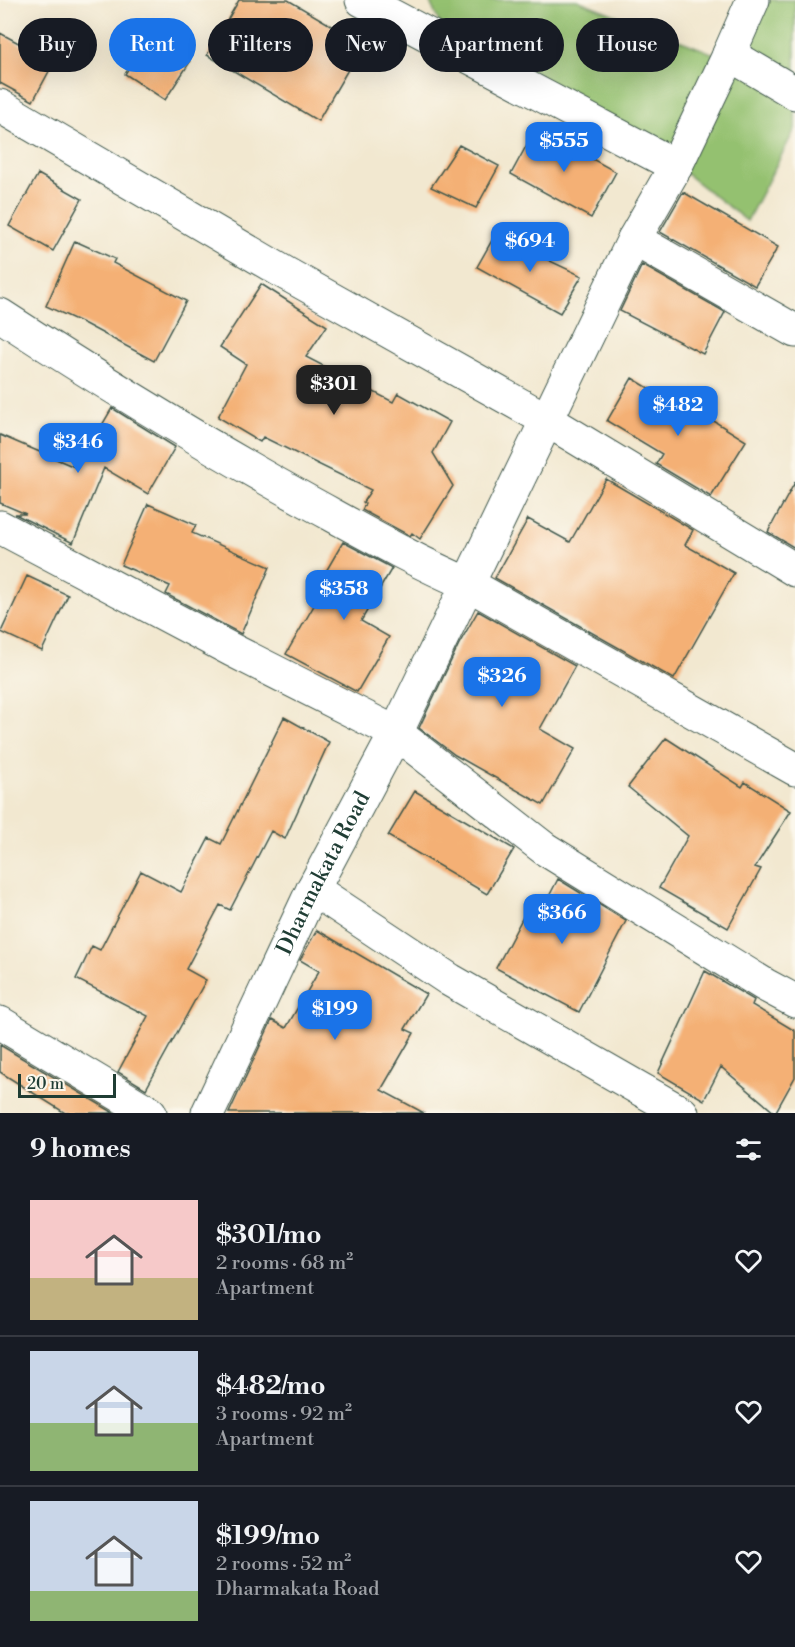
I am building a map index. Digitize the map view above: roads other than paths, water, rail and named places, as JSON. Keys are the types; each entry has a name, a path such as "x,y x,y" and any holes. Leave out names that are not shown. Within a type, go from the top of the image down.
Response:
{"street":[{"path":"362,0 676,166"},
{"name":"Dharmakata Road","path":"208,1113 313,889 396,733 634,239 676,166 753,0"},
{"path":"729,54 795,93"},
{"path":"0,106 285,273 547,420 795,570"},
{"path":"634,239 795,332"},
{"path":"0,315 69,360 234,460 417,562 468,584 795,770"},
{"path":"0,527 232,650 396,733 544,849 765,985 795,1001"},
{"path":"313,889 450,980 682,1113"},
{"path":"0,1023 150,1113"}]}
